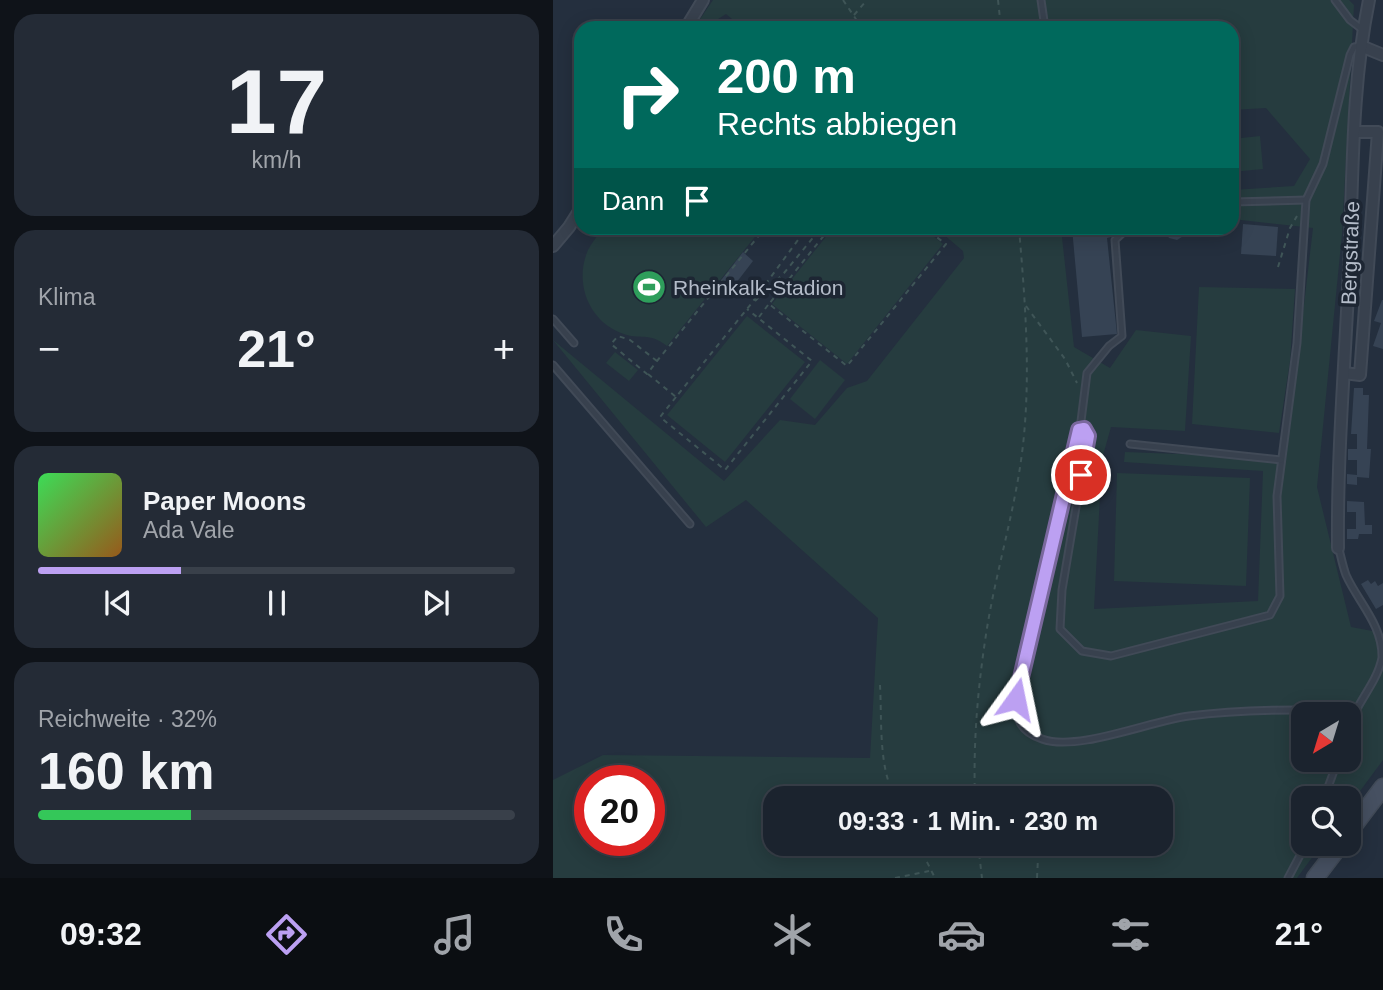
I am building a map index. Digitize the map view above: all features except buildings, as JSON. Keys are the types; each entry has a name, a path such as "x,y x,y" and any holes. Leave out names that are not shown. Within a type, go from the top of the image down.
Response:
{"street":[{"path":"690,21 703,0"},
{"name":"Bergstraße","path":"1338,548 1337,484 1355,132 1361,46 1369,0"},
{"path":"1361,46 1383,55"},
{"name":"Bergstraße","path":"1344,373 1360,375 1378,132 1355,132"},
{"path":"553,246 574,220"},
{"path":"1361,816 1383,787"},
{"path":"1315,878 1332,856"}],"lane":[{"path":"1041,0 1044,21"},
{"path":"1335,0 1350,20 1363,30"},
{"path":"1079,430 1084,429 1088,436 1062,590 1060,629 1082,651 1111,656 1270,615 1280,596 1277,496 1297,343 1306,200 1323,164 1350,55 1355,47 1361,46"},
{"path":"1239,202 1306,200"},
{"path":"1120,235 1115,240 1122,337 1109,346 1087,373 1079,430 1016,699 1015,716 1025,730 1043,740 1070,742 1188,716 1291,710"},
{"path":"553,319 574,343"},
{"path":"553,365 690,524"},
{"path":"1130,444 1281,460"},
{"path":"1338,548 1347,576 1375,618 1383,639 1383,657 1376,675 1360,702"},
{"path":"1288,878 1300,856"}],"path":[{"path":"843,0 858,21"},
{"path":"854,15 867,0"},
{"path":"998,0 1000,21"},
{"path":"1278,267 1290,228 1306,200"},
{"path":"647,374 759,235"},
{"path":"748,308 812,360 725,470 660,417 748,308 802,235"},
{"path":"748,308 785,273 815,235"},
{"path":"758,317 824,235"},
{"path":"769,304 847,366 946,244 934,235"},
{"path":"975,786 976,709 987,629 1023,447 1028,374 1020,235"},
{"path":"1025,305 1065,359 1084,396"},
{"path":"657,361 630,340 618,336 611,344 676,397"},
{"path":"880,685 889,786"},
{"path":"923,856 935,878"},
{"path":"979,856 982,878"},
{"path":"1037,878 1038,858"},
{"path":"895,878 930,871"}],"green space":[{"path":"713,0 1349,0 1354,5 1342,234 1317,487 1351,627 1383,633 1383,760 1361,790 1361,786 1291,786 1291,856 1313,856 1297,878 553,878 553,780 574,770 574,856 665,856 665,765 583,765 603,755 870,758 878,618 746,500 706,527 553,340 724,481 780,420 815,425 847,388 867,381 964,258 963,251 944,235 1062,235 1074,347 1110,368 1136,330 1191,336 1185,431 1111,427 1102,459 1094,609 1258,601 1263,471 1124,462 1125,452 1286,458 1313,228 1239,220 1239,190 1294,186 1310,159 1266,108 1239,110 1239,21 734,21 726,14 715,21 699,21"},
{"path":"1260,136 1263,169 1239,171 1239,138"},
{"name":"Rheinkalk-Stadion","path":"598,235 756,235 667,346 649,337 621,333 600,319 592,309 587,299 583,275 584,262"},
{"path":"827,235 932,235 943,244 847,364 772,304"},
{"path":"1199,287 1295,289 1290,361 1279,433 1192,424"},
{"path":"747,316 805,362 725,462 667,415"},
{"path":"615,352 638,370 629,381 606,363"},
{"path":"820,360 845,380 815,419 790,399"},
{"path":"1117,473 1250,478 1246,586 1114,581"}],"place":[{"name":"Rheinkalk-Stadion","path":"649,287"}],"route":[{"path":"1016,699 1067,475 1079,430 1084,429 1088,436 1081,475"}]}
